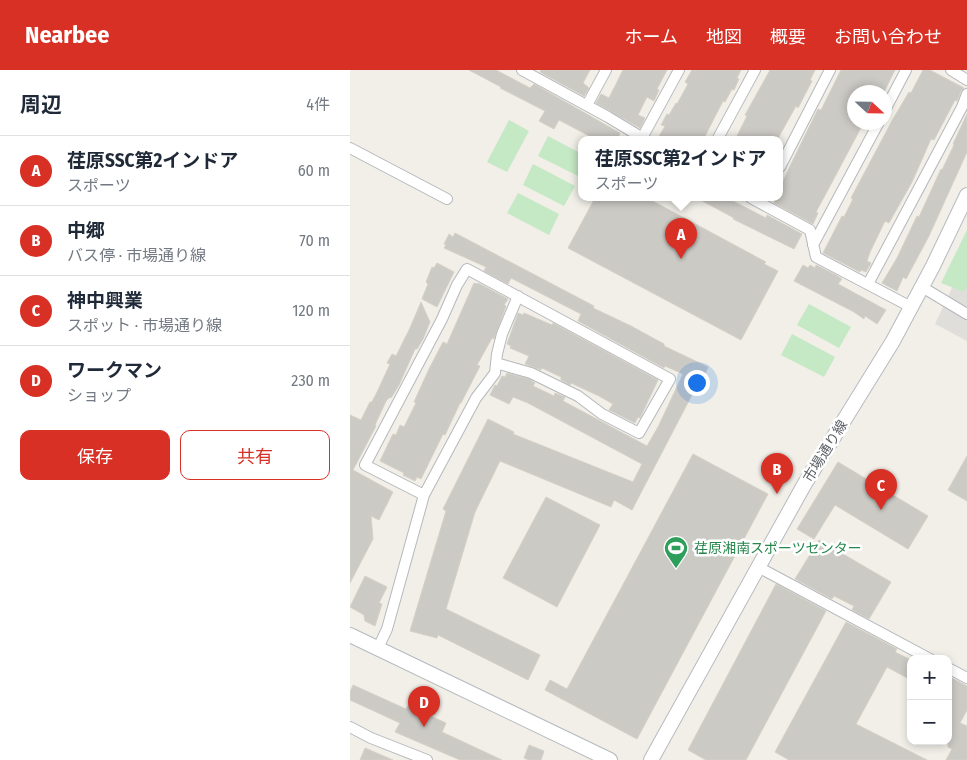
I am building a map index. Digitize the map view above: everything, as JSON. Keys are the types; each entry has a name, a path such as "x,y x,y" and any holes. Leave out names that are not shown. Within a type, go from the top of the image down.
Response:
{"street":[{"path":"587,105 606,70"},
{"path":"646,136 679,70"},
{"path":"719,136 756,70"},
{"path":"783,161 830,70"},
{"path":"892,97 906,70"},
{"path":"951,70 967,80"},
{"path":"527,71 639,136"},
{"path":"868,284 967,94"},
{"path":"813,245 875,130"},
{"path":"350,148 447,199"},
{"name":"市場通り線","path":"651,760 804,485 893,341 922,287 967,194"},
{"path":"764,201 810,230 816,258 911,307"},
{"path":"424,495 365,465 467,269 670,379 639,433 602,414 578,396 531,373 496,363"},
{"path":"922,287 967,314"},
{"path":"378,648 387,629 424,495 476,398 495,373 502,334 518,296"},
{"path":"758,567 923,655"},
{"path":"350,635 610,760"},
{"path":"952,670 967,678"},
{"path":"350,727 371,738 427,760"}],"shaded area":[{"path":"967,256 967,341 935,324"}],"green space":[{"path":"509,120 529,131 507,172 487,162"},
{"path":"548,136 578,152 578,176 538,156"},
{"path":"533,164 575,186 564,206 523,185"},
{"path":"518,193 559,214 549,235 507,213"},
{"path":"967,230 967,286 964,292 941,283"},
{"path":"809,304 851,327 839,348 797,325"},
{"path":"792,334 835,357 824,377 781,355"}],"building":[{"path":"469,70 496,70 530,88 534,84 620,133 619,136 589,136 559,120 554,129 539,121 545,111"},
{"path":"541,70 590,70 583,83 589,88 584,96 540,72"},
{"path":"623,70 667,70 657,89 659,90 654,101 647,97 638,115 645,118 640,128 596,103 601,94 609,98"},
{"path":"692,70 741,70 734,90 732,89 725,102 723,101 705,136 659,136 665,126 661,125 667,114 669,115 677,104 688,84 685,82"},
{"path":"770,70 815,70 810,80 812,81 798,108 796,106 779,136 737,136 747,116 745,115"},
{"path":"841,70 895,70 888,85 847,85 847,130 860,130 816,212 818,213 813,224 774,203 775,201 783,201 783,182 818,109 821,110"},
{"path":"923,70 930,70 964,88 957,101 955,100 934,140 931,139 912,182 889,223 885,221 870,252 867,261 871,263 866,272 861,270 860,272 823,253 842,216 844,217 853,199 851,198 887,130 892,130 893,119 909,92 911,93"},
{"path":"967,114 967,152 929,236 906,279 903,277 897,291 882,283 897,258 917,216 919,217"},
{"path":"593,201 653,201 766,262 764,264 778,271 741,340 568,248"},
{"path":"703,201 733,201 766,218 767,215 802,234 794,249"},
{"path":"455,233 594,306 593,308 631,326 664,344 664,346 708,367 632,510 614,500 611,507 500,461 475,512 446,609 540,655 528,680 438,635 437,638 410,631 446,511 443,509 488,419 514,432 513,434 633,482 642,464 528,403 513,397 509,404 490,395 495,385 497,386 502,376 505,377 507,373 529,379 535,383 533,386 554,396 555,393 565,397 563,401 647,446 683,374 665,366 664,368 578,321 581,314 511,278 508,284 484,271 486,267 444,248 449,234 453,237"},
{"path":"437,263 454,272 437,307 422,299 432,267 434,268"},
{"path":"803,265 808,268 810,265 815,268 816,265 836,275 842,279 838,284 886,310 877,324 865,316 864,319 794,281"},
{"path":"474,283 478,283 508,299 504,305 506,306 494,339 492,338 477,365 480,366 445,435 443,434 421,479 417,477 415,481 380,461 393,434 396,435 400,425 404,427 416,403 414,402 429,369 443,342 447,344"},
{"path":"421,302 430,322 423,339 417,349 415,349 399,385 391,398 386,401 376,426 353,470 393,492 379,520 371,516 373,539 350,583 350,415 361,420 390,364 387,363 392,354 396,356"},
{"path":"518,313 523,315 524,313 552,325 553,323 658,380 640,418 638,417 635,423 609,410 613,404 599,396 571,383 570,385 561,380 561,377 542,368 541,370 525,364 529,356 510,348 511,346 507,344"},
{"path":"693,454 768,494 637,739 545,690 550,680 567,689"},
{"path":"967,456 967,501 948,490"},
{"path":"838,462 928,516 908,549 835,505 814,539 797,529"},
{"path":"546,497 600,525 557,607 503,578"},
{"path":"819,540 891,582 869,619 852,610 854,606 834,596 832,599 795,579"},
{"path":"365,576 387,587 379,603 382,604 375,626 365,621 364,615 350,607"},
{"path":"776,584 826,611 746,760 706,760 688,750"},
{"path":"846,622 897,649 895,652 907,658 907,678 887,667 856,724 927,760 789,760 775,752"},
{"path":"952,678 967,686 967,710 960,723 967,726 967,760 946,760 952,749 948,745 952,745"},
{"path":"353,685 406,709 408,706 446,723 442,732 502,760 460,760 395,732 400,723 350,700 350,692"},
{"path":"529,745 544,751 541,760 524,758"},
{"path":"365,748 393,760 360,760"}],"place":[{"name":"荏原SSC第2インドア","path":"681,259"},
{"name":"中郷","path":"777,494"},
{"name":"神中興業","path":"881,510"},
{"name":"荏原湘南スポーツセンター","path":"676,569"},
{"name":"ワークマン","path":"424,727"}]}
